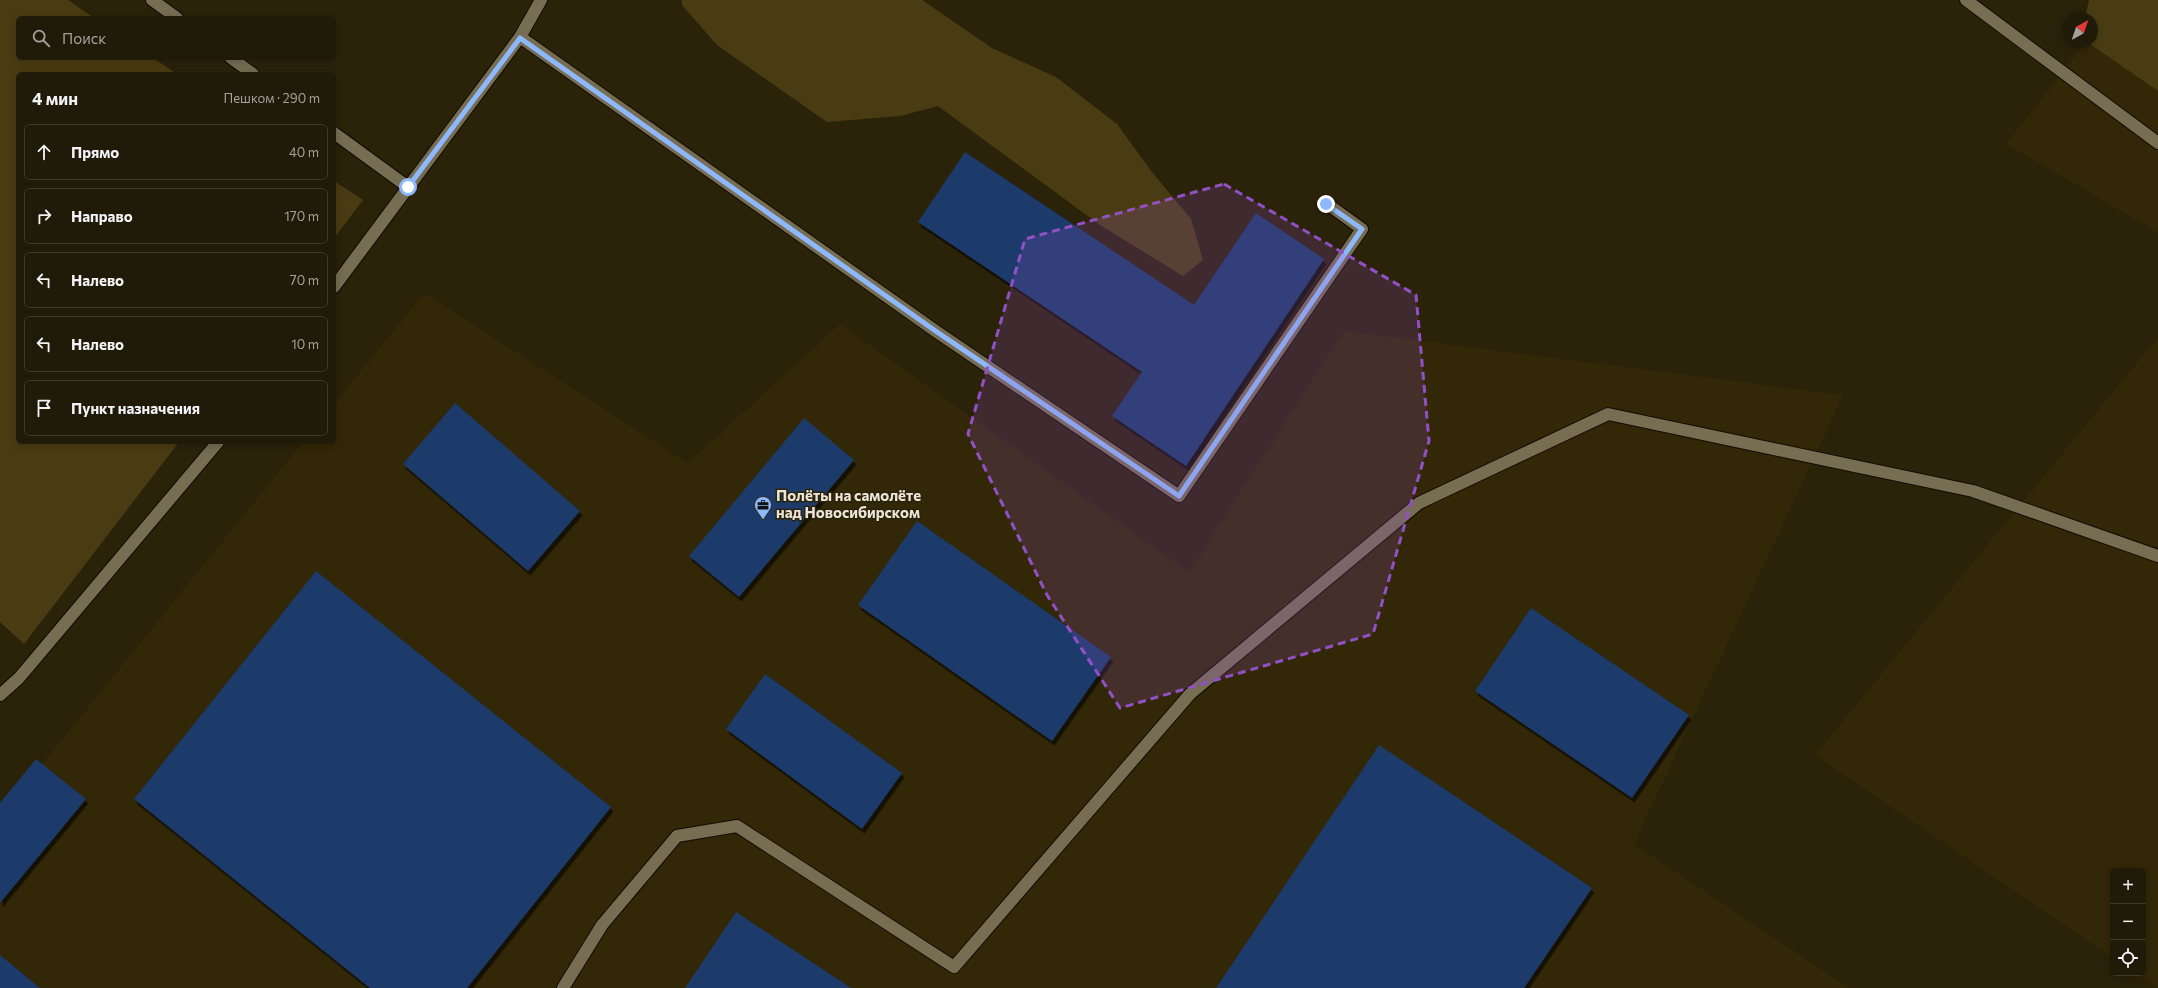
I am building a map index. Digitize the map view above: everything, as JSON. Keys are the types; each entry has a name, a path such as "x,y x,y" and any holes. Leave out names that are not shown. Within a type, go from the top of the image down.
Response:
{"lane":[{"path":"152,0 173,16"},
{"path":"336,284 520,38 541,0"},
{"path":"1966,0 2158,143"},
{"path":"520,38 937,332 1179,496 1362,229 1326,204"},
{"path":"234,60 250,72"},
{"path":"336,134 408,187"},
{"path":"563,988 602,925 677,836 736,826 954,967 1190,694 1419,503 1608,414 1973,491 2158,556"},
{"path":"0,695 18,678 216,444"}],"highlighted area":[{"path":"1224,184 1416,295 1429,441 1373,634 1120,708 1047,595 968,434 1025,239"}],"shaded area":[{"path":"0,0 68,0 91,16 16,16 16,60 156,60 174,72 16,72 16,444 177,444 24,644 0,622"},
{"path":"682,0 922,0 992,48 1056,77 1117,124 1152,172 1191,219 1203,260 1183,276 1100,225 938,106 900,116 827,122 717,45 682,5"},
{"path":"2089,0 2158,0 2158,91 2096,48 2098,48 2098,12 2086,12"},
{"path":"2158,0 2158,232 2006,144 2081,48 2098,48 2098,38"},
{"path":"336,182 363,200 336,235"},
{"path":"424,293 688,463 840,324 1189,572 1344,331 1843,395 1634,844 1849,988 0,988 0,816 301,444 336,444 336,402"},
{"path":"2158,337 2158,988 2140,976 2146,976 2146,868 2110,868 2110,956 1815,755"}],"building":[{"path":"965,152 1194,305 1256,213 1324,259 1186,466 1112,416 1142,372 918,222"},
{"path":"455,403 580,511 528,571 403,464"},
{"path":"804,418 854,460 739,597 689,556"},
{"path":"917,521 1111,657 1052,741 858,605"},
{"path":"316,571 611,807 467,988 370,988 134,799"},
{"path":"1531,608 1689,715 1632,798 1475,691"},
{"path":"765,674 902,773 862,829 726,729"},
{"path":"1379,745 1592,888 1524,988 1216,988"},
{"path":"36,759 86,799 0,903 0,803"},
{"path":"736,912 851,988 685,988"},
{"path":"0,955 40,988 0,988"}],"place":[{"name":"Полёты на самолёте над Новосибирском","path":"763,520"}],"route":[{"path":"408,187 520,38 937,332 1179,496 1362,229 1326,204"}]}
